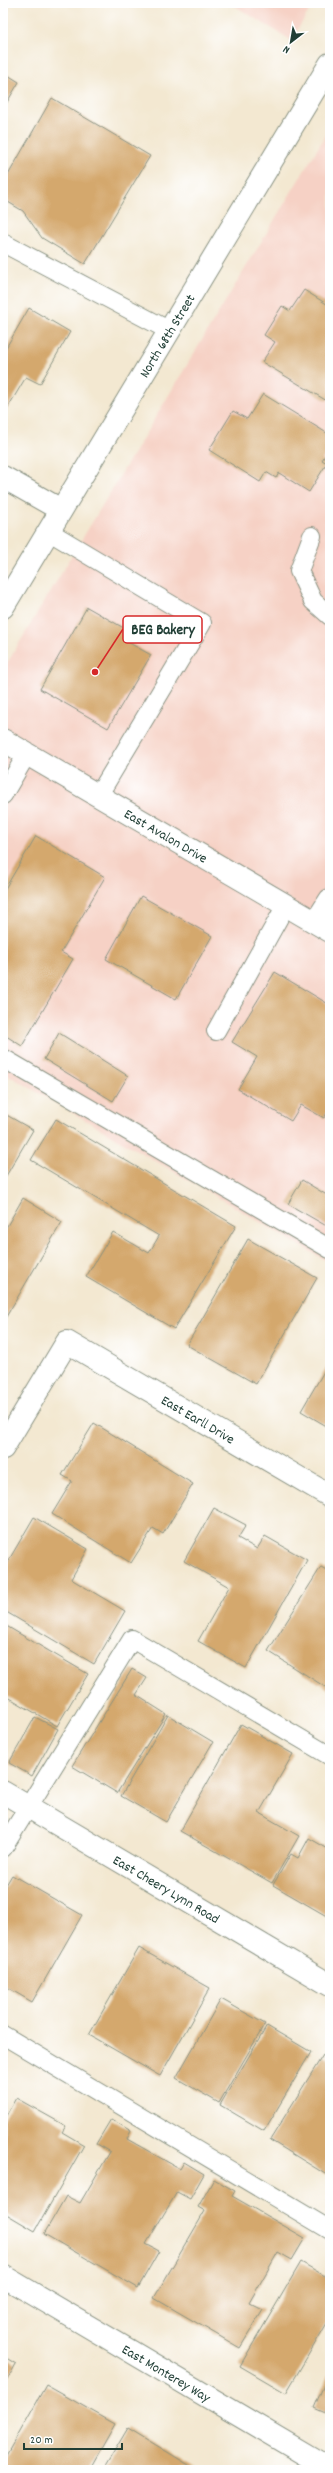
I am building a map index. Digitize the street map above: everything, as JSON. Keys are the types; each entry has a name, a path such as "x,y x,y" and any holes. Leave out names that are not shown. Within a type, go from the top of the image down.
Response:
{"street":[{"name":"North 68th Street","path":"3,606 330,64"},
{"path":"3,477 61,510"},
{"name":"East Avalon Drive","path":"3,740 323,926"},
{"path":"323,926 330,900"},
{"name":"East Earll Drive","path":"3,1448 66,1342 330,1496"},
{"name":"East Cheery Lynn Road","path":"3,1792 330,1985"},
{"name":"East Monterey Way","path":"3,2276 330,2469"}],"lane":[{"path":"3,243 170,330"},
{"path":"48,531 202,623 98,796"},
{"path":"312,536 299,571 313,601 330,616"},
{"path":"3,795 27,754"},
{"path":"216,1031 286,905"},
{"path":"3,1058 330,1249"},
{"path":"3,1848 132,1639 330,1756"},
{"path":"3,2035 330,2230"}],"shaded area":[{"path":"230,3 314,3 291,40"},
{"path":"330,128 330,1263 3,1072 3,670"}],"building":[{"path":"3,72 19,82 3,109"},
{"path":"52,98 150,156 85,264 42,238 23,211 3,199 3,184"},
{"path":"304,290 330,306 330,396 327,401 262,362 275,342 264,335 282,306 290,311"},
{"path":"29,308 70,332 40,384 26,377 4,414 3,353"},
{"path":"263,394 330,435 330,448 322,460 327,463 309,492 279,473 276,478 266,472 260,482 209,450 233,411 247,419"},
{"path":"87,607 129,631 124,640 151,655 108,728 40,689"},
{"path":"36,836 105,877 61,952 73,959 22,1046 3,1034 3,892"},
{"path":"141,896 212,936 176,999 106,959"},
{"path":"275,972 330,1005 330,1108 324,1118 301,1105 291,1121 238,1089 257,1057 232,1042"},
{"path":"59,1033 128,1076 113,1101 44,1059"},
{"path":"3,1113 33,1130 3,1181"},
{"path":"56,1119 236,1226 174,1329 86,1277 113,1232 149,1253 159,1236 31,1160"},
{"path":"302,1180 330,1197 330,1228 288,1204"},
{"path":"23,1198 62,1222 3,1322 3,1233"},
{"path":"248,1239 317,1278 256,1384 187,1345"},
{"path":"330,1361 330,1428 301,1411"},
{"path":"94,1423 193,1484 163,1534 153,1528 131,1563 52,1514 72,1481 62,1475"},
{"path":"214,1508 246,1525 238,1538 257,1549 265,1536 307,1560 246,1668 198,1641 229,1587 184,1561"},
{"path":"34,1517 88,1549 71,1579 125,1611 94,1664 3,1610 3,1570"},
{"path":"321,1567 330,1572 330,1690 268,1651"},
{"path":"3,1624 88,1674 57,1726 3,1694"},
{"path":"132,1669 147,1678 136,1695 166,1714 117,1793 72,1766"},
{"path":"168,1715 213,1742 166,1822 121,1796"},
{"path":"35,1717 58,1729 32,1776 9,1763"},
{"path":"241,1724 293,1754 259,1813 299,1836 272,1883 180,1831"},
{"path":"309,1838 330,1850 330,1918 273,1885 291,1854 298,1858"},
{"path":"12,1875 82,1915 32,2002 3,1985 3,1890"},
{"path":"139,1948 210,1988 160,2076 89,2035"},
{"path":"221,1999 265,2024 219,2103 176,2078"},
{"path":"267,2026 311,2052 264,2131 220,2105"},
{"path":"323,2055 330,2059 330,2177 270,2140"},
{"path":"16,2098 66,2126 62,2132 84,2145 35,2231 3,2212 3,2121"},
{"path":"111,2119 131,2131 127,2139 180,2169 184,2162 204,2174 190,2199 177,2192 146,2244 159,2251 138,2288 44,2234 66,2196 80,2203 110,2152 96,2144"},
{"path":"214,2179 235,2191 232,2196 305,2238 292,2260 278,2252 249,2303 263,2310 240,2348 154,2298 205,2211 198,2207"},
{"path":"301,2262 330,2279 330,2318 286,2393 240,2366"},
{"path":"3,2356 16,2364 3,2387"},
{"path":"330,2371 330,2415 314,2408"},
{"path":"46,2385 115,2424 89,2470 3,2470 3,2461"},
{"path":"128,2428 197,2470 103,2470"}],"place":[{"name":"BEG Bakery","path":"95,672"}]}
